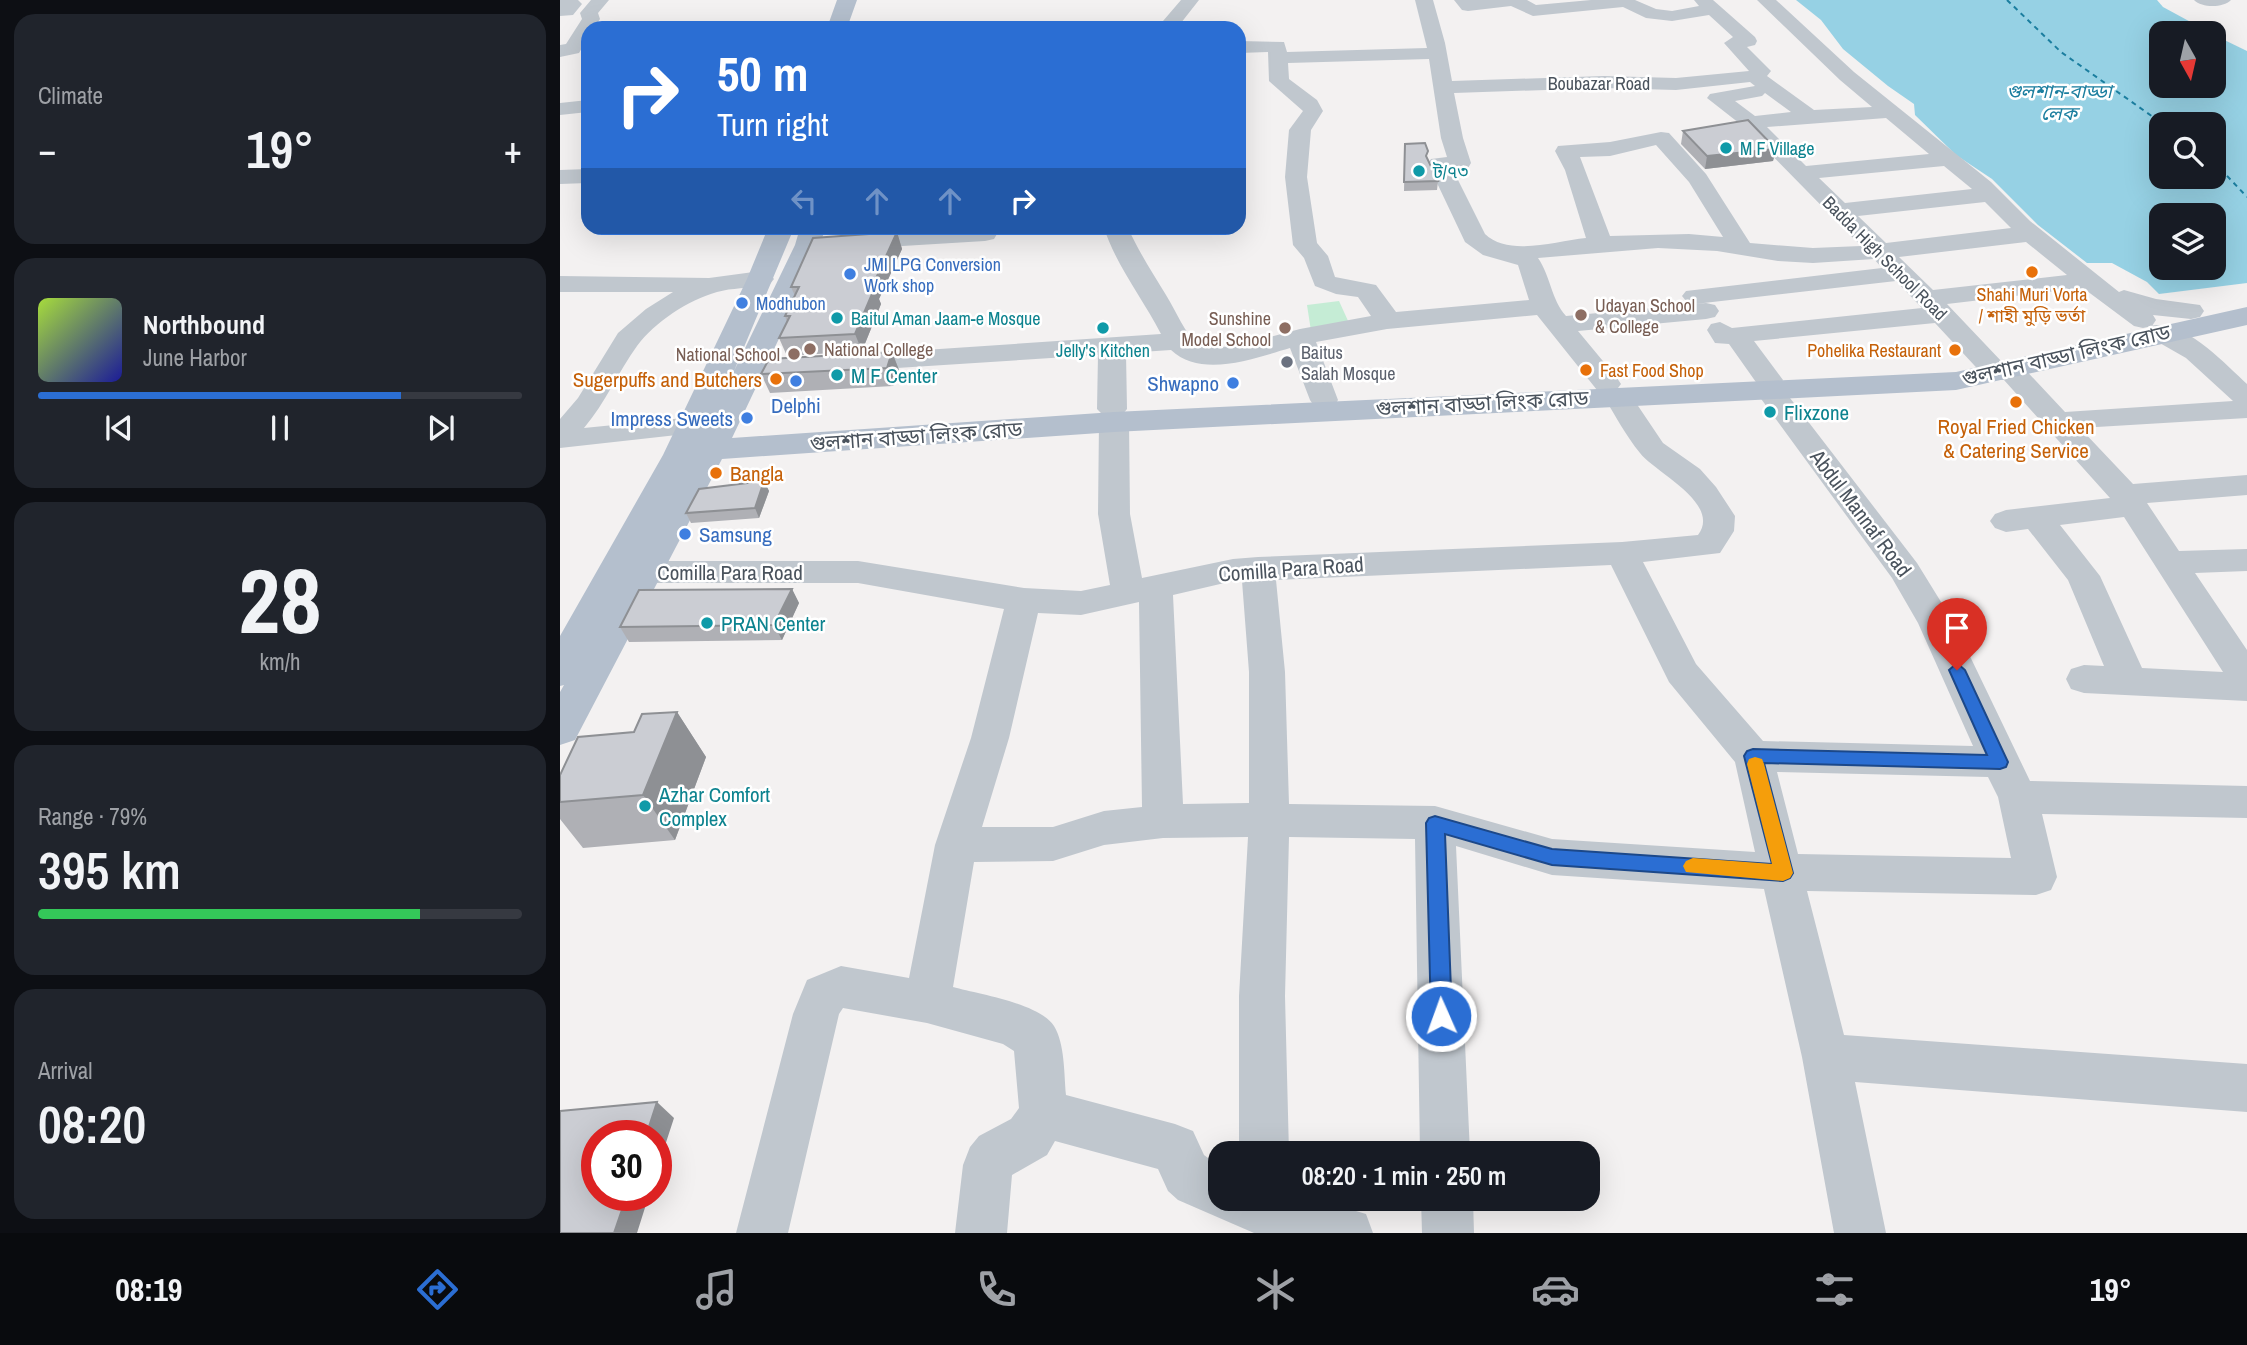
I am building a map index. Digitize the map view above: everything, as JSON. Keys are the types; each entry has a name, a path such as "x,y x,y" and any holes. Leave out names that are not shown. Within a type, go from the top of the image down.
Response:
{"main road":[{"path":"840,21 847,0"},
{"path":"560,729 646,572 701,440 778,235"},
{"path":"560,671 701,440 767,368 793,279 811,236"},
{"path":"760,281 793,279"},
{"name":"গুলশান বাড্ডা লিংক রোড","path":"701,440 1325,400 1769,385 1920,384 1998,369 2152,326 2191,311 2247,302"},
{"name":"গুলশান বাড্ডা লিংক রোড","path":"2152,326 2247,316"},
{"name":"গুলশান বাড্ডা লিংক রোড","path":"1113,415 1613,391"}],"street":[{"path":"590,21 589,13 600,0"},
{"path":"1170,21 1190,0"},
{"path":"1424,0 1435,43 1452,138 1460,163 1439,164 1474,237 1478,243 1517,257 1533,268 1551,316 1613,391"},
{"path":"1463,0 1468,6 1514,1 1533,11 1625,2 1652,14 1672,16 1707,5 1748,41 1732,43 1761,71 1755,76 1810,116"},
{"path":"1766,0 1890,113 1990,194 2031,234 2152,326 2196,352 2247,399"},
{"path":"2204,0 2222,0"},
{"path":"560,5 573,4 567,11 560,12"},
{"path":"560,51 572,49 581,35"},
{"path":"1278,58 1435,43"},
{"path":"1246,47 1275,45 1279,80 1310,104 1313,111 1300,130 1296,160 1305,245 1316,256 1324,281 1369,291 1377,297 1387,321"},
{"name":"Boubazar Road","path":"1443,87 1604,82 1676,84 1755,76"},
{"name":"Badda High School Road","path":"1774,90 1717,98 1751,123 1998,369 2057,421 2129,501 2244,670"},
{"path":"560,109 581,107"},
{"path":"1725,127 1810,116 1890,113"},
{"path":"1601,246 1576,170 1566,151 1610,149 1686,134"},
{"path":"1661,138 1698,179 1742,249"},
{"path":"1799,173 1946,159"},
{"path":"560,177 581,176"},
{"path":"1838,211 1990,194"},
{"path":"1517,257 1660,241 1718,241 1742,249 1800,256 2031,234"},
{"path":"811,236 898,235"},
{"path":"1118,235 1178,341 1192,354 1234,355 1300,337 1387,321 1706,311"},
{"path":"1706,311 1695,296 1901,273"},
{"path":"560,284 712,285 760,281"},
{"path":"1736,335 2092,282 2153,307 2191,311"},
{"path":"560,437 588,408 636,330 676,301 712,285"},
{"name":"Abdul Mannaf Road","path":"1706,311 1725,337 1736,335 1769,385 1905,571 1936,623 2009,779 2036,877 1783,873"},
{"path":"1300,337 1325,400"},
{"path":"822,365 1178,341"},
{"path":"1112,347 1114,514 1142,590 1163,821"},
{"name":"Comilla Para Road","path":"646,572 858,572 1024,600 1082,603 1233,570 1622,553 1708,545 1718,531 1719,516 1689,476 1657,455 1613,391"},
{"path":"2057,421 2247,409"},
{"path":"560,437 701,440"},
{"path":"2129,681 2083,576 2021,519 2247,485"},
{"path":"1622,553 1682,672 1694,690 1753,756 1826,1057 1860,1233"},
{"path":"2171,563 2247,560"},
{"path":"1258,568 1267,672 1269,820 1262,996 1264,1141"},
{"path":"927,1002 956,845 990,738 1024,600"},
{"path":"2084,679 2129,681 2244,670"},
{"path":"1753,756 2247,802"},
{"path":"956,845 1053,844 1104,828 1163,821 1435,823 1552,857 1783,873"},
{"path":"1435,823 1445,1141"},
{"path":"762,1233 816,1014 823,995 841,987 927,1002 1015,1025 1036,1039 1044,1114 1029,1137 997,1154 988,1165 981,1233"},
{"path":"1826,1057 2247,1087"},
{"path":"1044,1114 1175,1149 1184,1174 1192,1181 1208,1187"},
{"path":"1280,1211 1348,1233"},
{"path":"1447,1211 1448,1233"}],"green space":[{"path":"1339,301 1349,323 1311,331 1307,305"}],"water":[{"name":"গুলশান-বাড্ডা লেক","path":"1796,0 2157,0 2163,7 2189,21 2149,21 2149,98 2226,98 2226,41 2247,51 2247,283 2159,294 2147,282 2112,263 2087,263 2038,225 1992,179 1956,155 1915,115 1914,104 1843,49 1821,20"}],"building":[{"path":"1748,120 1776,149 1707,156 1683,131"},
{"name":"ট/৭৩","path":"1425,143 1428,151 1426,156 1438,181 1404,182 1405,144"},
{"path":"896,235 872,287 875,287 855,334 779,338 790,316 785,316 799,287 791,287 813,238"},
{"path":"892,352 887,368 761,374 769,359"},
{"path":"764,481 755,508 686,513 699,489"},
{"path":"792,589 774,625 620,627 639,590"},
{"path":"677,712 643,795 560,802 560,775 578,737 634,732 642,714"},
{"path":"657,1102 651,1120 581,1120 581,1211 622,1211 614,1233 560,1233 560,1111"}],"ferry route":[{"path":"2007,0 2061,52 2149,114"},
{"path":"2226,175 2247,197"}],"slow traffic":[{"path":"1693,866 1783,873 1755,764"}],"place":[{"name":"M F Village","path":"1726,148"},
{"name":"ট/৭৩","path":"1419,171"},
{"name":"Shahi Muri Vorta / শাহী মুড়ি ভর্তা","path":"2032,272"},
{"name":"JMI LPG Conversion Work shop","path":"850,274"},
{"name":"Modhubon","path":"742,303"},
{"name":"Udayan School & College","path":"1581,315"},
{"name":"Baitul Aman Jaam-e Mosque","path":"837,318"},
{"name":"Jelly's Kitchen","path":"1103,328"},
{"name":"Sunshine Model School","path":"1285,328"},
{"name":"National College","path":"810,349"},
{"name":"Pohelika Restaurant","path":"1955,350"},
{"name":"National School","path":"794,354"},
{"name":"Baitus Salah Mosque","path":"1287,362"},
{"name":"Fast Food Shop","path":"1586,370"},
{"name":"M F Center","path":"837,375"},
{"name":"Sugerpuffs and Butchers","path":"776,379"},
{"name":"Delphi","path":"796,381"},
{"name":"Shwapno","path":"1233,383"},
{"name":"Royal Fried Chicken & Catering Service","path":"2016,402"},
{"name":"Flixzone","path":"1770,412"},
{"name":"Impress Sweets","path":"747,418"},
{"name":"Bangla","path":"716,473"},
{"name":"Samsung","path":"685,534"},
{"name":"PRAN Center","path":"707,623"},
{"name":"Azhar Comfort Complex","path":"645,806"}],"route":[{"path":"1441,1016 1435,823 1552,857 1783,873 1753,756 2000,762 1957,670"}]}
